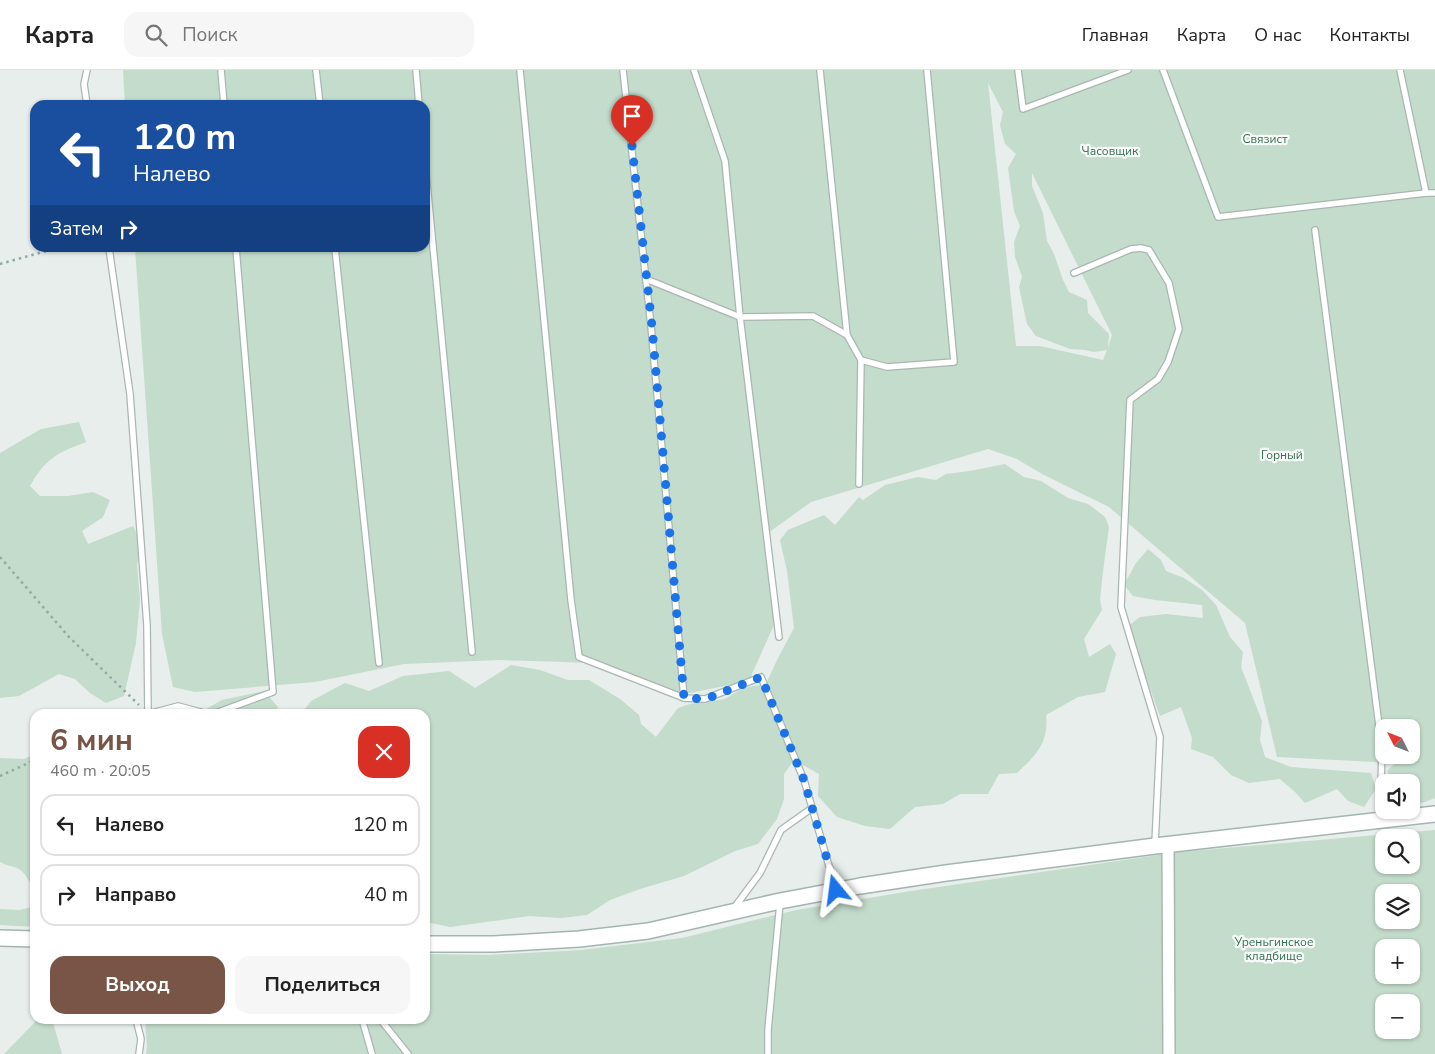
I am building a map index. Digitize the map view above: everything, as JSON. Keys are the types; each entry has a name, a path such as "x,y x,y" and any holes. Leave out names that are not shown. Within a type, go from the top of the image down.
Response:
{"main road":[{"path":"430,944 494,944 579,939 648,931 731,911 836,890 946,873 1161,845 1435,814"},
{"path":"0,938 30,939"}],"street":[{"path":"1161,845 1169,1054"}],"lane":[{"path":"86,100 84,84 88,70"},
{"path":"221,70 224,100"},
{"path":"316,70 319,100"},
{"path":"416,70 419,100"},
{"path":"520,70 570,591 579,658 684,698 706,699 761,677 804,780 836,890"},
{"path":"623,70 646,279 684,698"},
{"path":"694,70 725,161 740,318 779,637"},
{"path":"820,70 847,335 861,360 859,484"},
{"path":"861,360 888,367 954,362 926,70"},
{"path":"1018,70 1023,109 1128,70"},
{"path":"1163,70 1218,217 1435,193"},
{"path":"1400,70 1426,193"},
{"path":"430,216 472,652"},
{"path":"1315,230 1382,748 1380,820"},
{"path":"1074,273 1131,249 1141,248 1149,250 1169,283 1179,330 1168,362 1158,379 1130,400 1121,608 1160,737 1161,845"},
{"path":"110,252 130,394 148,625 148,709"},
{"path":"227,709 273,692 236,252"},
{"path":"335,252 379,663"},
{"path":"646,279 740,318 813,316 847,335"},
{"path":"167,709 178,706 189,709"},
{"path":"731,911 760,873 781,830 812,808"},
{"path":"768,1054 768,1030 780,901"},
{"path":"137,1024 141,1039 139,1054"},
{"path":"363,1024 372,1054"},
{"path":"384,1024 408,1054"}],"path":[{"path":"0,264 43,252"},
{"path":"0,557 69,637 143,709"},
{"path":"0,776 30,762"}],"green space":[{"path":"123,70 1435,70 1435,798 1420,802 1420,774 1389,774 1387,771 1394,764 1420,764 1420,719 1375,719 1375,762 1277,757 1245,623 1109,507 1042,474 1017,459 988,449 811,502 768,533 776,620 749,681 670,697 592,663 499,660 404,664 315,682 195,692 173,687 162,634 135,252 430,252 430,100 125,100","holes":["988,83 1003,112 1000,125 1005,144 1016,154 1008,168 1014,211 1020,226 1014,242 1015,257 1022,277 1019,287 1027,324 1036,336 1070,349 1094,352 1107,350 1103,360 1040,346 1016,346","1032,173 1112,335 1108,348 1109,334 1088,313 1087,300 1069,292 1063,280 1054,254 1047,241 1043,213 1032,186"]},
{"path":"79,422 86,442 53,458 41,469 30,486 40,496 68,496 93,492 110,500 103,517 82,531 88,544 133,526 141,543 137,565 140,600 136,643 124,696 106,703 90,693 75,679 59,674 19,696 0,698 0,453 41,429"},
{"path":"1005,464 1024,477 1041,481 1068,498 1088,504 1105,517 1109,527 1100,600 1102,610 1084,639 1089,657 1110,644 1116,654 1105,692 1078,697 1046,715 1045,733 1040,748 1017,773 999,774 988,794 960,794 943,804 915,807 890,829 865,826 837,817 818,796 819,774 794,760 784,774 784,799 777,819 758,844 735,851 684,876 610,900 587,915 561,918 529,916 450,927 430,923 430,709 305,709 311,701 345,683 369,691 403,676 449,671 475,688 511,665 540,670 568,680 589,680 620,699 639,715 641,724 656,737 678,708 690,704 725,699 743,688 766,684 794,628 787,571 780,540 788,530 824,515 835,525 859,497 863,500 885,485 918,477 936,480 946,474"},
{"path":"1148,549 1161,560 1166,571 1184,578 1202,590 1216,605 1230,637 1243,652 1241,667 1262,721 1260,740 1265,757 1291,767 1371,773 1375,790 1364,807 1348,801 1337,789 1305,803 1280,779 1249,783 1231,775 1213,757 1191,749 1192,738 1181,707 1160,716 1141,664 1124,629 1140,617 1166,614 1203,618 1202,605 1133,596 1124,585 1136,563"},
{"path":"264,691 278,707 277,709 206,709 222,700"},
{"path":"30,756 30,883 22,871 0,862 0,758 24,759"},
{"name":"Уреньгинское кладбище","path":"1435,830 1435,1054 146,1054 145,1024 430,1024 430,954 488,955 581,950 682,938 796,910 911,891 1179,852 1375,835 1375,874 1420,874 1420,831"},
{"path":"30,907 30,927 0,925 0,909 20,910"},
{"path":"33,1024 53,1024 62,1054 4,1054"}],"route":[{"path":"632,146 652,326 684,698 706,699 761,677 804,780 836,890"}],"park label":[{"name":"Связист","path":"1265,139"},
{"name":"Часовщик","path":"1110,151"},
{"name":"Горный","path":"1282,455"}]}
